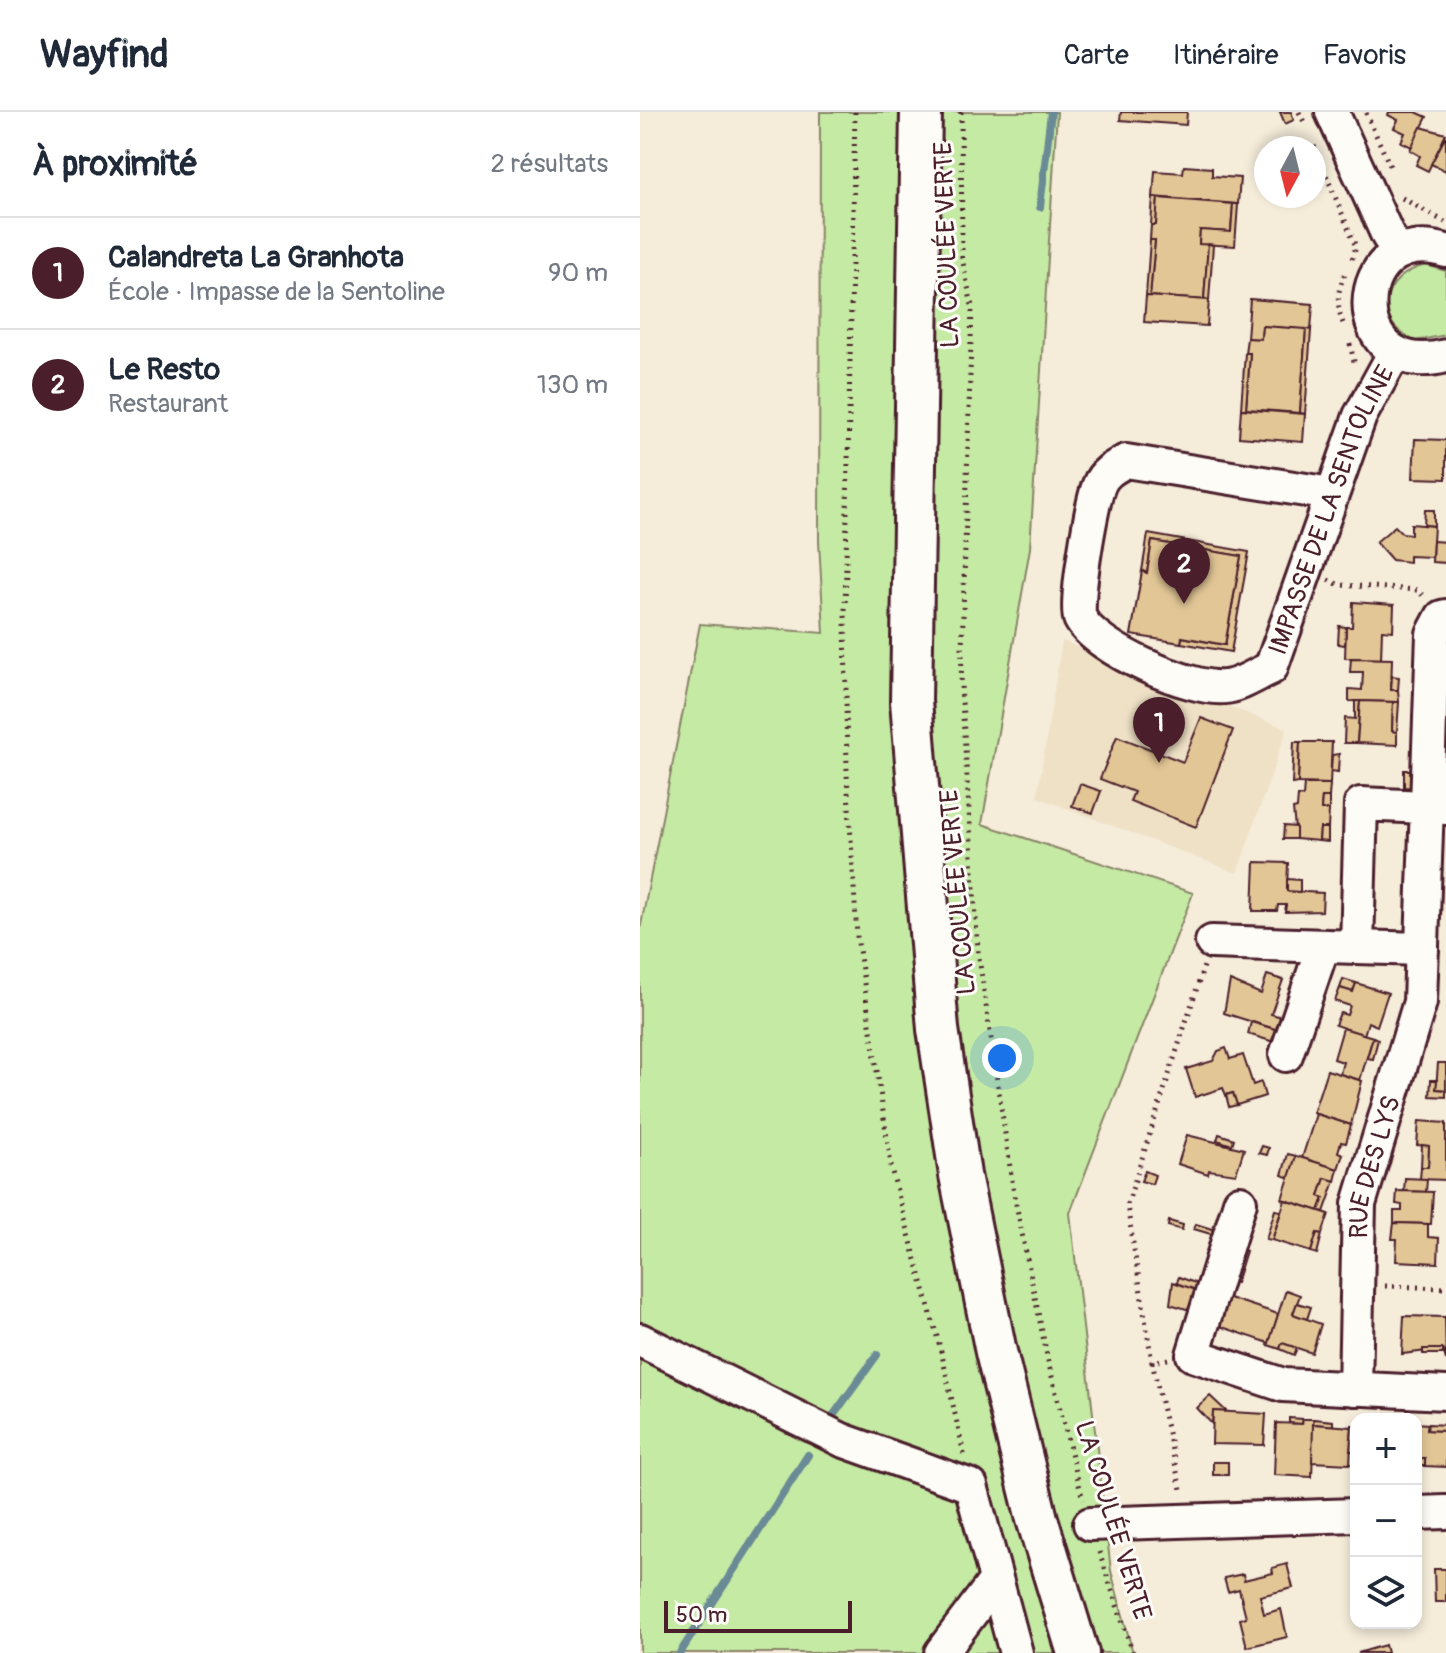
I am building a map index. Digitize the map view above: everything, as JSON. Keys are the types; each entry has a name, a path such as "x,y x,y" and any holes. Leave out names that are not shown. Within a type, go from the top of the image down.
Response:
{"main road":[{"path":"921,112 911,701 938,1029 960,1175 996,1352 1037,1519 1078,1653"}],"street":[{"path":"1318,119 1399,252"},
{"path":"1446,251 1427,245 1399,252 1377,271 1368,293 1370,320 1379,338 1395,352 1410,360 1446,356"},
{"name":"IMPASSE DE LA SENTOLINE","path":"1331,494 1126,461 1109,470 1099,485 1079,590 1078,616 1095,638 1117,653 1200,685 1226,687 1271,668 1360,416 1395,352"},
{"name":"RUE DES LYS","path":"1355,1389 1359,1204 1433,1003 1422,949 1437,807 1433,634 1444,617"},
{"path":"1357,947 1361,804 1437,807"},
{"path":"1212,942 1422,949"},
{"path":"1286,1055 1323,946"},
{"path":"1240,1202 1193,1355 1283,1385 1446,1393"},
{"path":"640,1340 842,1440 971,1486 1016,1653"},
{"path":"1422,1513 1446,1512"},
{"path":"1090,1524 1350,1515"},
{"path":"941,1653 996,1580"}],"path":[{"path":"855,112 845,611 847,774 857,936 892,1172 942,1355 971,1486"},
{"name":"LA COULÉE VERTE","path":"961,112 962,258 972,306 961,685 978,951 1014,1194 1048,1361 1090,1524 1133,1653"},
{"path":"1299,112 1318,119"},
{"path":"1366,112 1392,172"},
{"path":"1326,177 1356,247 1340,284 1337,308 1356,370"},
{"path":"1398,186 1403,200 1446,222"},
{"path":"1305,570 1340,585 1418,590 1444,617"},
{"path":"1188,1520 1152,1362 1127,1205 1212,942"},
{"path":"1356,1285 1446,1288"},
{"path":"1152,1362 1193,1355"}],"shaded area":[{"path":"1062,641 1287,729 1237,873 1037,797"}],"green space":[{"path":"820,112 1057,112 1030,548 982,824 1193,893 1070,1213 1111,1571 1133,1653 640,1653 640,930 700,624 824,633 819,541"},
{"path":"1426,265 1446,271 1446,335 1415,341 1392,322 1387,311 1387,299 1399,278"}],"building":[{"path":"1121,112 1187,112 1186,125 1120,120"},
{"path":"1280,112 1291,112 1294,120 1285,124"},
{"path":"1389,112 1416,112 1427,117 1412,147 1401,142 1405,133 1394,128 1398,120 1388,115"},
{"path":"1421,127 1446,134 1428,171 1416,165 1420,156 1410,150"},
{"path":"1446,136 1446,171 1431,164"},
{"path":"1184,166 1212,168 1212,176 1240,178 1238,204 1153,197 1155,171 1183,173"},
{"path":"1153,197 1158,198 1156,225 1151,225"},
{"path":"1158,198 1233,204 1231,232 1200,230 1199,244 1208,244 1204,300 1150,296 1155,240 1150,240 1151,225 1156,225"},
{"path":"1233,204 1238,204 1235,246 1199,244 1200,230 1231,232"},
{"path":"1150,240 1155,240 1150,296 1146,296"},
{"path":"1208,244 1213,245 1209,300 1204,300"},
{"path":"1146,296 1209,300 1207,326 1144,322"},
{"path":"1250,299 1313,304 1311,330 1262,326 1261,339 1247,338"},
{"path":"1262,326 1306,329 1300,413 1246,409 1250,353 1245,353 1247,338 1261,339"},
{"path":"1306,329 1311,330 1305,414 1300,413"},
{"path":"1245,353 1250,353 1246,409 1241,409"},
{"path":"1241,409 1305,414 1303,442 1239,437"},
{"path":"1415,439 1446,440 1446,479 1413,478"},
{"path":"1425,510 1434,510 1434,526 1424,525"},
{"path":"1411,524 1434,526 1432,557 1409,556 1409,562 1392,560 1376,542 1395,526 1402,533 1411,534"},
{"path":"1148,534 1249,552 1231,652 1181,643 1182,637 1225,645 1241,556 1152,541 1147,573 1142,571"},
{"path":"1152,541 1241,556 1225,645 1182,637 1181,643 1131,635 1142,571 1147,573"},
{"path":"1433,541 1446,542 1446,563 1432,562"},
{"path":"1353,602 1394,605 1393,631 1382,630 1381,659 1345,658 1346,627 1352,627"},
{"path":"1339,626 1346,627 1345,645 1338,644"},
{"path":"1351,658 1392,659 1391,690 1398,690 1399,702 1349,701 1349,689 1362,690 1363,672 1350,672"},
{"path":"1392,676 1399,677 1398,690 1391,690"},
{"path":"1355,701 1360,701 1357,743 1344,743 1345,718 1355,719"},
{"path":"1360,701 1393,702 1392,731 1397,732 1397,745 1357,743"},
{"path":"1393,702 1399,702 1397,732 1392,731"},
{"path":"1201,718 1233,730 1196,827 1130,801 1134,792 1100,779 1117,736 1183,762"},
{"path":"1294,742 1300,742 1298,783 1292,784"},
{"path":"1300,742 1332,742 1330,784 1298,783"},
{"path":"1339,754 1338,772 1331,771 1332,755"},
{"path":"1404,770 1414,770 1414,788 1404,787"},
{"path":"1080,784 1101,791 1093,813 1072,806"},
{"path":"1304,784 1330,784 1329,797 1322,797 1321,810 1329,810 1328,828 1320,828 1319,841 1296,839 1293,809 1297,808 1298,796 1303,796"},
{"path":"1322,797 1329,797 1329,810 1321,810"},
{"path":"1284,826 1296,827 1296,839 1283,839"},
{"path":"1320,828 1328,828 1328,842 1319,841"},
{"path":"1255,862 1288,863 1287,891 1323,893 1322,911 1285,912 1286,905 1278,905 1277,911 1253,911"},
{"path":"1287,879 1300,880 1300,892 1287,891"},
{"path":"1267,975 1283,980 1271,1014 1282,1017 1278,1030 1224,1013 1230,981 1261,994"},
{"path":"1343,979 1356,983 1353,992 1340,988"},
{"path":"1356,983 1388,993 1377,1026 1368,1022 1364,1035 1335,1025 1340,1013 1347,1015 1350,1006 1335,1001 1340,988 1353,992"},
{"path":"1251,1022 1278,1030 1274,1042 1248,1034"},
{"path":"1343,1028 1373,1037 1360,1080 1340,1074 1343,1062 1334,1059"},
{"path":"1373,1037 1378,1039 1373,1059 1367,1058"},
{"path":"1226,1048 1230,1059 1243,1055 1253,1085 1261,1082 1265,1096 1237,1105 1233,1093 1226,1095 1223,1088 1195,1097 1186,1069 1213,1061 1218,1051"},
{"path":"1438,1063 1446,1063 1446,1090 1436,1089"},
{"path":"1327,1070 1362,1081 1351,1125 1313,1113"},
{"path":"1431,1080 1437,1080 1436,1089 1446,1090 1446,1097 1430,1096"},
{"path":"1233,1093 1237,1105 1229,1107 1226,1095"},
{"path":"1316,1114 1351,1125 1346,1143 1341,1142 1338,1152 1343,1154 1338,1169 1302,1158"},
{"path":"1419,1121 1446,1123 1446,1180 1420,1179 1421,1167 1428,1167 1429,1146 1417,1145"},
{"path":"1219,1134 1234,1139 1232,1145 1217,1140"},
{"path":"1187,1135 1244,1149 1236,1174 1209,1170 1208,1174 1178,1164"},
{"path":"1422,1145 1429,1146 1428,1167 1421,1167"},
{"path":"1262,1146 1269,1148 1267,1155 1259,1153"},
{"path":"1288,1154 1296,1156 1289,1178 1282,1175"},
{"path":"1296,1156 1338,1169 1335,1181 1325,1178 1319,1196 1324,1198 1319,1211 1282,1199"},
{"path":"1145,1171 1155,1175 1152,1184 1141,1181"},
{"path":"1325,1178 1335,1181 1324,1212 1319,1211 1324,1198 1319,1196"},
{"path":"1405,1178 1427,1179 1426,1192 1404,1191"},
{"path":"1397,1191 1433,1192 1431,1224 1394,1223 1394,1211 1402,1211 1402,1205 1396,1204"},
{"path":"1285,1200 1329,1214 1322,1234 1317,1233 1311,1252 1272,1240"},
{"path":"1275,1210 1281,1211 1272,1240 1266,1239"},
{"path":"1169,1221 1183,1225 1182,1230 1168,1226"},
{"path":"1394,1223 1428,1224 1428,1237 1439,1238 1438,1263 1396,1261 1397,1239 1392,1239"},
{"path":"1196,1224 1215,1230 1214,1235 1194,1229"},
{"path":"1317,1233 1322,1234 1317,1254 1311,1252"},
{"path":"1230,1246 1246,1251 1236,1283 1220,1278"},
{"path":"1179,1277 1198,1284 1196,1290 1176,1284"},
{"path":"1173,1282 1196,1290 1190,1310 1170,1304"},
{"path":"1286,1290 1300,1295 1293,1314 1321,1324 1312,1353 1282,1343 1280,1349 1268,1345"},
{"path":"1229,1298 1278,1314 1269,1343 1219,1326"},
{"path":"1297,1303 1311,1307 1307,1319 1293,1314"},
{"path":"1404,1316 1445,1317 1446,1360 1443,1349 1402,1354"},
{"path":"1282,1343 1297,1348 1294,1355 1280,1349"},
{"path":"1423,1349 1443,1349 1443,1354 1423,1354"},
{"path":"1210,1396 1227,1412 1213,1411 1212,1424 1197,1408"},
{"path":"1213,1411 1266,1414 1264,1445 1212,1444"},
{"path":"1289,1418 1303,1419 1302,1424 1289,1423"},
{"path":"1303,1419 1314,1419 1312,1477 1274,1475 1276,1423 1302,1424"},
{"path":"1314,1419 1333,1421 1333,1426 1313,1424"},
{"path":"1313,1424 1350,1427 1350,1464 1312,1462"},
{"path":"1422,1424 1428,1424 1427,1430 1446,1431 1446,1467 1425,1466 1425,1458 1422,1458"},
{"path":"1428,1424 1446,1425 1446,1431 1427,1430"},
{"path":"1213,1462 1228,1462 1228,1475 1213,1475"},
{"path":"1287,1564 1293,1588 1260,1596 1264,1614 1281,1609 1287,1637 1247,1647 1240,1619 1246,1617 1239,1589 1228,1592 1224,1578 1243,1574 1244,1580 1273,1573 1272,1568"},
{"path":"1434,1569 1446,1569 1446,1602 1435,1602"},
{"path":"1385,1645 1387,1653 1358,1653"}],"waterway":[{"path":"1040,207 1051,112"},
{"path":"830,1420 877,1355"},
{"path":"680,1653 808,1455"}],"place":[{"name":"Le Resto","path":"1184,604"},
{"name":"Calandreta La Granhota","path":"1159,763"}]}
